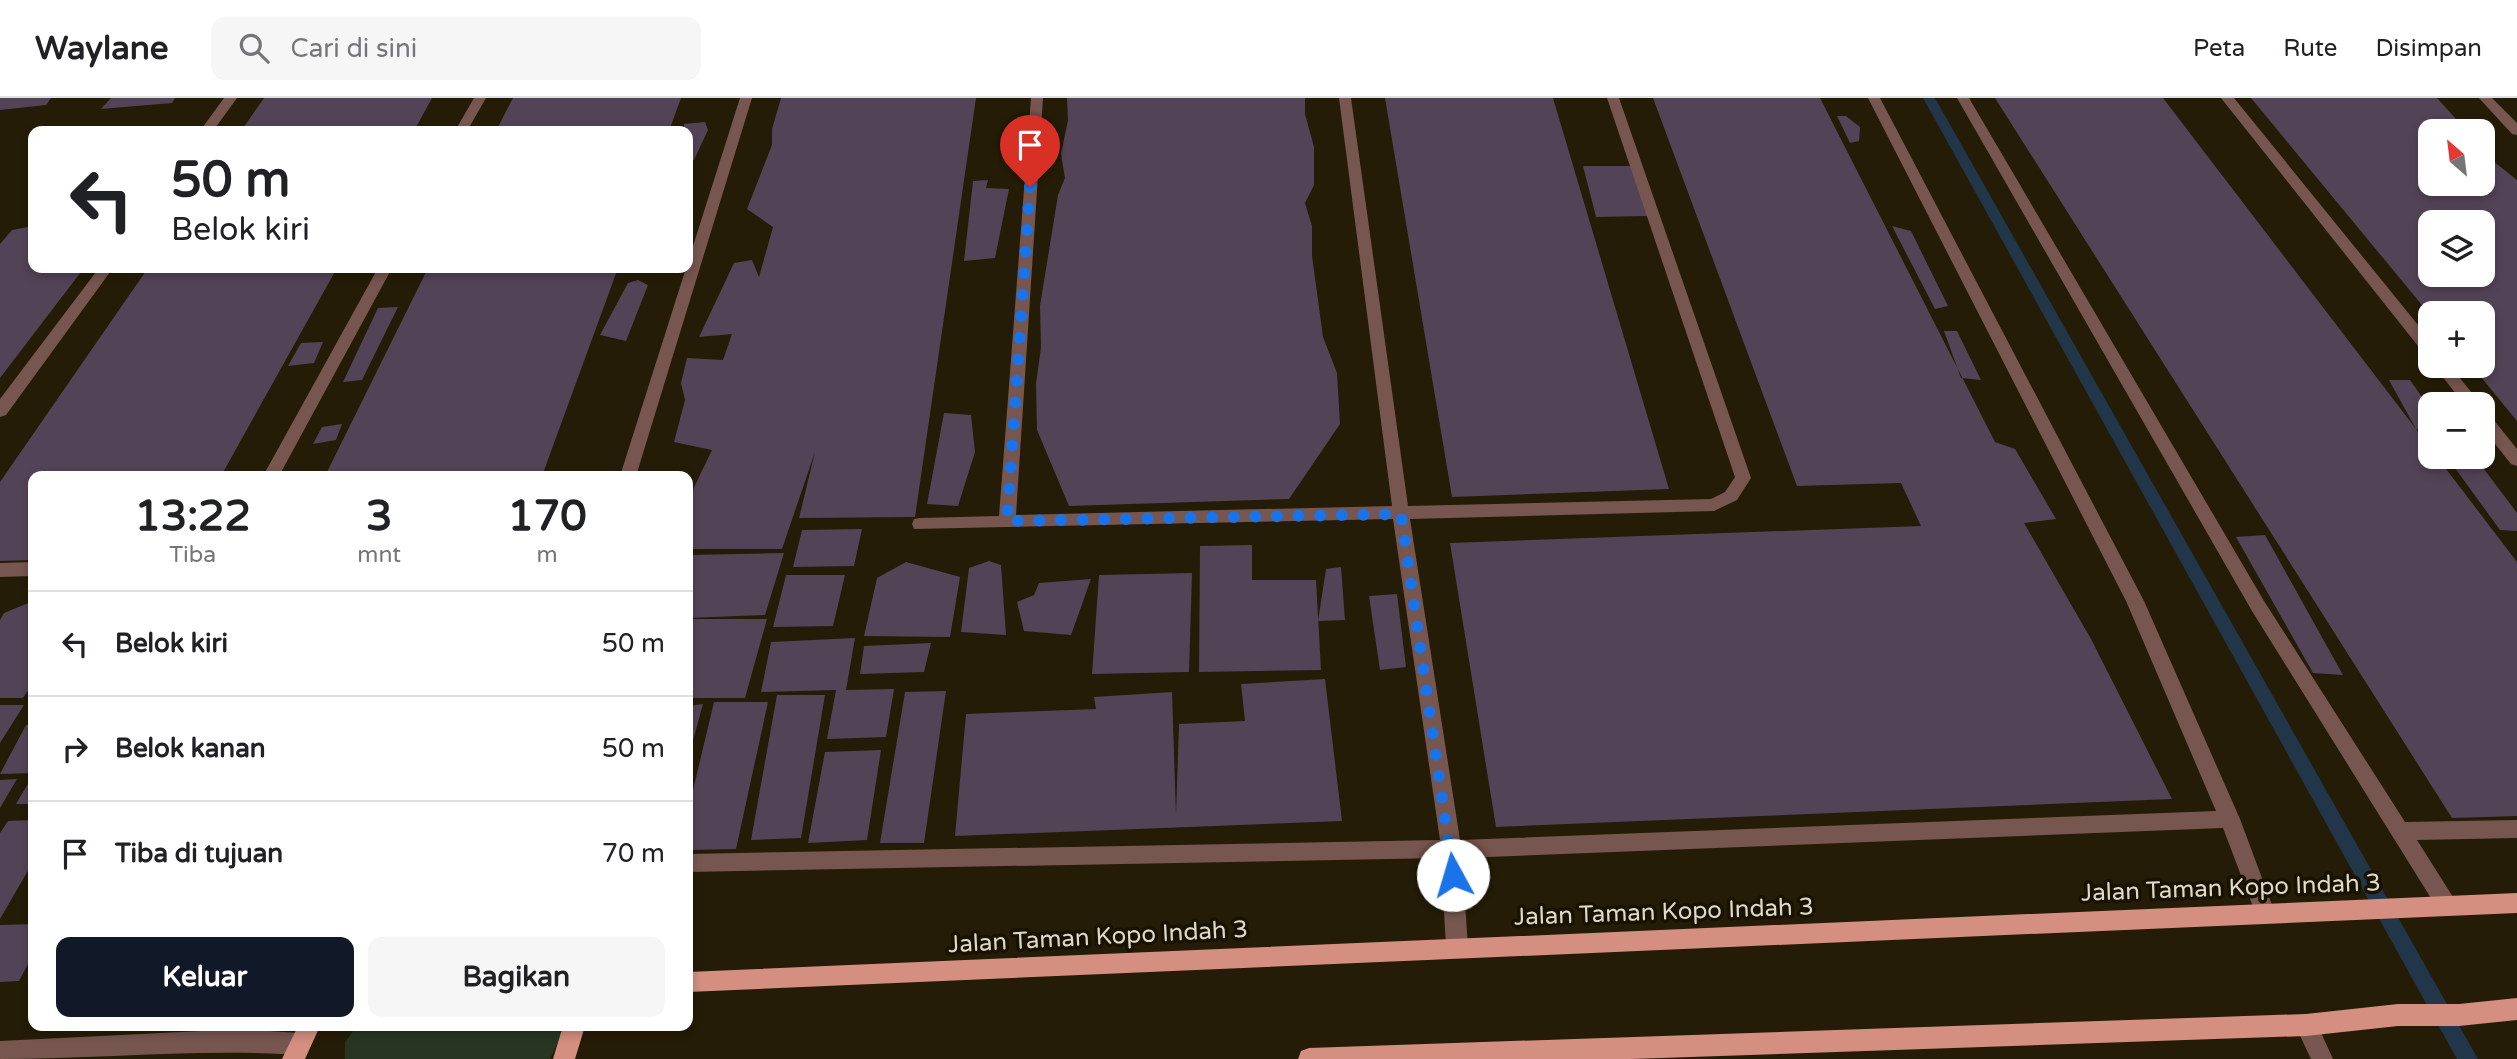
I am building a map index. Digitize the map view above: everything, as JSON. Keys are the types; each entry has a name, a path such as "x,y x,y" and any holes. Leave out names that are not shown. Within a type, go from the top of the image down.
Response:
{"main road":[{"name":"Jalan Taman Kopo Indah 3","path":"693,982 2517,903"},
{"path":"1310,1059 2306,1025 2398,1015 2459,1015 2517,1009"},
{"path":"564,1059 572,1031"}],"street":[{"path":"210,126 231,98"},
{"path":"463,126 480,98"},
{"path":"693,268 746,98"},
{"path":"1007,521 1037,98"},
{"path":"1345,98 1401,514 1451,849 1457,947"},
{"path":"920,524 1714,505 1731,496 1743,478 1613,98"},
{"path":"1874,98 2135,601 2230,818 2265,913"},
{"path":"1963,98 2258,607 2446,904"},
{"path":"2227,98 2418,336"},
{"path":"2485,98 2517,131"},
{"path":"0,411 102,273"},
{"path":"274,471 382,273"},
{"path":"630,471 691,273"},
{"path":"2452,378 2463,392"},
{"path":"2495,433 2517,460"},
{"path":"0,570 28,569"},
{"path":"693,863 1451,849 2230,818"},
{"path":"2399,831 2517,829"},
{"path":"2306,1025 2322,1059"},
{"path":"0,1052 237,1049 300,1043"}],"green space":[{"path":"353,1031 561,1031 550,1059 345,1059 345,1042"}],"building":[{"path":"0,98 51,98 46,105 0,110"},
{"path":"111,98 175,98 172,103 101,109"},
{"path":"264,98 432,98 417,126 244,126"},
{"path":"513,98 681,98 671,126 499,126"},
{"path":"781,98 976,98 915,517 799,518 815,452 782,549 693,549 693,490 712,450 674,442 685,400 681,383 687,358 723,360 732,334 699,337 734,263 752,260 759,277 773,227 747,209 772,145 772,129"},
{"path":"1067,98 1305,98 1305,114 1314,147 1314,185 1305,203 1312,226 1312,256 1323,337 1337,373 1340,424 1289,499 1069,506 1037,430 1036,384 1041,347 1040,306 1058,195 1065,178 1061,154 1068,120"},
{"path":"1385,98 1553,98 1669,489 1452,497"},
{"path":"1653,98 1820,98 1995,442 2015,449 2056,519 2024,523 2091,639 2172,799 1496,827 1450,543 1921,526 1901,483 1797,486"},
{"path":"1995,98 2163,98 2418,432 2418,469 2446,469 2517,562 2517,816 2452,818"},
{"path":"2251,98 2437,98 2456,119 2418,119 2418,196 2496,196 2496,163 2517,180 2517,421 2482,378 2495,378 2495,301 2419,301"},
{"path":"1837,116 1846,116 1860,127 1859,141 1850,143"},
{"path":"705,122 708,130 694,160 693,126 684,124"},
{"path":"1583,166 1631,166 1648,216 1596,217"},
{"path":"988,180 986,188 1009,189 995,258 964,261 973,181"},
{"path":"1892,226 1911,231 1948,306 1935,309"},
{"path":"28,227 28,273 80,273 0,378 0,244 12,230"},
{"path":"145,273 334,273 224,471 28,471 28,560 0,561 0,482"},
{"path":"426,273 616,273 544,471 327,471"},
{"path":"638,280 648,285 626,341 600,335 628,283"},
{"path":"398,307 362,380 343,382 378,308"},
{"path":"1944,331 1957,331 1981,380 1961,378"},
{"path":"323,342 314,363 288,366 301,343"},
{"path":"2389,380 2410,380 2418,392 2418,429"},
{"path":"944,413 971,415 975,452 958,506 927,504"},
{"path":"342,424 336,440 313,444 322,427"},
{"path":"2456,469 2484,469 2517,513 2517,531 2500,530"},
{"path":"862,529 854,566 793,567 802,530"},
{"path":"2265,535 2343,675 2313,673 2236,537"},
{"path":"1252,545 1252,580 1316,580 1321,670 1199,672 1200,546"},
{"path":"784,553 765,615 693,618 693,555"},
{"path":"989,561 1001,565 1006,635 961,632 969,568"},
{"path":"906,562 960,577 950,637 864,636 877,578"},
{"path":"1341,567 1345,620 1318,621 1326,569"},
{"path":"1192,573 1189,672 1092,674 1099,575"},
{"path":"786,575 845,575 833,626 773,627"},
{"path":"1091,579 1071,635 1024,631 1017,602 1034,595 1039,583"},
{"path":"1397,594 1406,667 1380,670 1369,596"},
{"path":"28,603 28,690 23,698 0,698 0,620 4,613"},
{"path":"693,619 767,619 745,698 693,698"},
{"path":"855,638 846,690 894,689 886,737 827,739 836,690 761,692 771,642"},
{"path":"931,643 924,672 860,674 864,646"},
{"path":"1325,679 1342,821 955,836 966,714 1096,709 1094,697 1172,692 1176,815 1179,724 1245,721 1241,684"},
{"path":"946,691 924,843 880,843 905,692"},
{"path":"777,695 825,695 801,838 751,840"},
{"path":"714,702 768,702 736,849 693,850 693,790"},
{"path":"703,704 693,740 693,705"},
{"path":"0,705 24,705 0,743"},
{"path":"26,725 28,773 0,774"},
{"path":"881,750 867,840 808,843 825,752"},
{"path":"17,779 0,808 0,780"},
{"path":"28,784 28,804 16,804"},
{"path":"28,820 28,871 0,919 0,833 8,821"},
{"path":"28,924 28,964 19,981 0,982 0,925"}],"waterway":[{"path":"1929,98 2468,1059"}],"route":[{"path":"1030,187 1007,521 1401,514 1453,875"}]}
